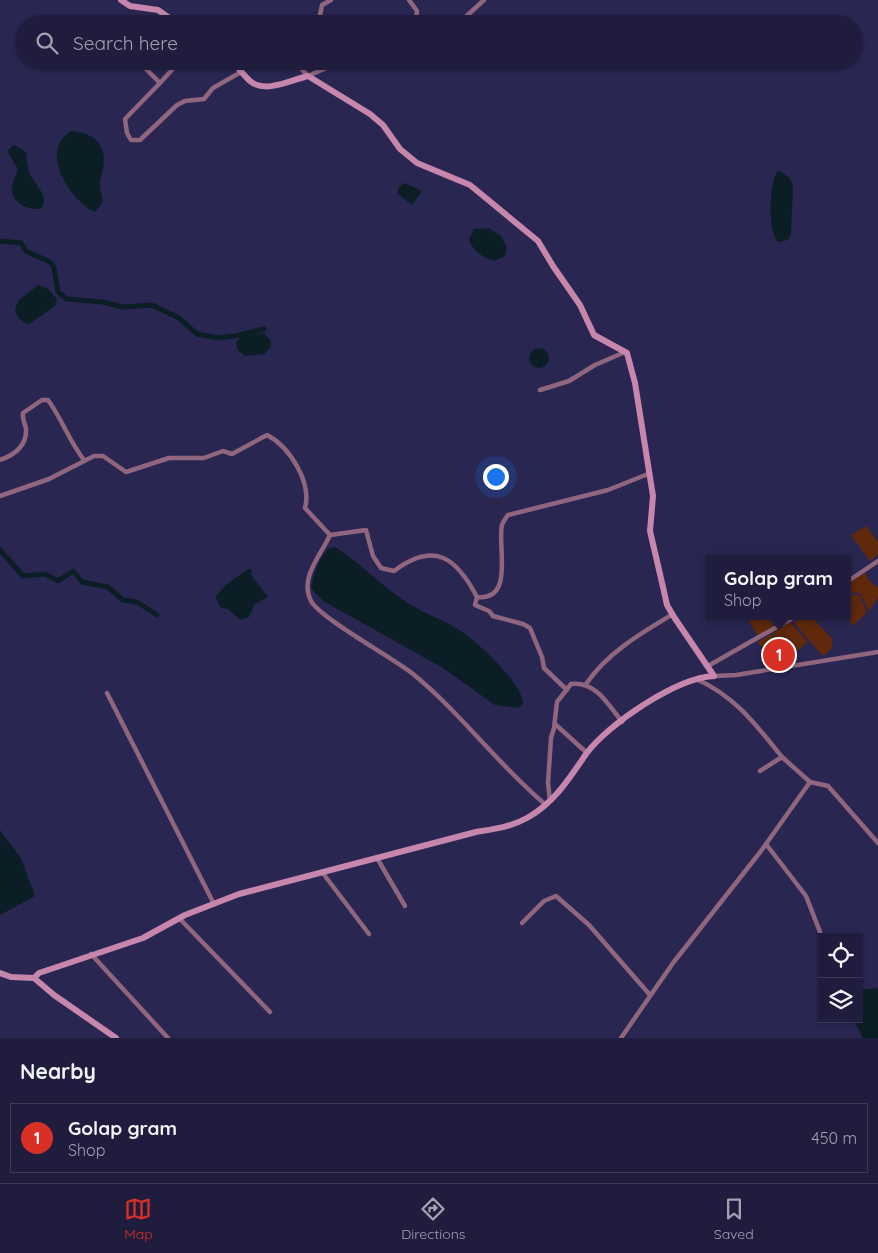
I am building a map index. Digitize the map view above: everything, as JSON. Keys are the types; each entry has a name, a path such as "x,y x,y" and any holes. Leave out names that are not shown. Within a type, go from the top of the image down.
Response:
{"street":[{"path":"121,0 130,6 158,10 165,15"},
{"path":"319,15 322,5 331,0"},
{"path":"410,0 418,11 417,15"},
{"path":"468,15 484,0"},
{"path":"147,70 160,83"},
{"path":"172,70 125,119 127,133 131,140 140,140 185,101 204,99 213,88 241,72 252,83 274,87 322,70"},
{"path":"302,70 308,76 370,114 383,126 400,148 417,163 470,186 538,240 552,266 580,305 594,335 625,352 635,383 648,474 654,496 650,531 662,587 672,614 714,676"},
{"path":"540,390 569,381 596,365 625,352"},
{"path":"0,460 16,453 23,442 26,428 22,420 23,413 42,400 48,400 73,446 84,460"},
{"path":"0,496 49,479 94,456 103,456 126,472 170,458 204,458 223,451 232,454 267,435 276,440 303,477 307,499 304,508 330,535"},
{"path":"477,597 492,596 499,582 502,567 502,524 508,515 582,497 648,474"},
{"path":"330,535 366,530 373,556 382,568 394,571 421,556 436,555 447,558 468,579 477,597 475,605 489,611 493,616 530,628 542,657 544,668 566,690"},
{"path":"330,535 306,580 311,601 328,616 412,673 451,708 527,790 548,803"},
{"path":"851,579 878,561"},
{"path":"586,684 595,671 617,650 672,614"},
{"path":"708,666 789,620"},
{"path":"34,978 39,972 143,938 179,918 239,894 476,832 506,827 527,818 548,803 566,784 587,753 652,699 675,686 695,679 736,675 878,652"},
{"path":"695,679 728,697 748,716 782,757 810,782 828,786 878,842"},
{"path":"548,803 551,738 555,724 557,702 566,690 572,684 586,684 595,689 622,722"},
{"path":"107,693 166,804 214,904"},
{"path":"555,724 587,753"},
{"path":"760,771 782,757"},
{"path":"621,1038 714,908 766,844 810,782"},
{"path":"766,844 806,896 820,933"},
{"path":"377,858 405,906"},
{"path":"321,871 369,934"},
{"path":"522,923 544,901 556,896 589,925 650,995"},
{"path":"179,918 270,1012"},
{"path":"91,954 168,1038"},
{"path":"0,973 12,977 34,978 54,996 116,1038"}],"shaded area":[{"path":"866,526 878,542 878,555 870,561 851,535"},
{"path":"865,572 868,580 878,588 878,598 869,611 861,595 855,592 851,594 851,582"},
{"path":"855,594 860,596 867,612 853,626 849,620 851,620 851,596"},
{"path":"748,620 784,620 758,636"},
{"path":"797,620 815,620 832,639 832,648 823,656 794,623"},
{"path":"790,622 808,642 792,655 772,633"},
{"path":"771,634 791,656 774,663 758,642"}],"water":[{"path":"71,131 87,134 98,142 101,147 104,161 100,182 103,202 95,212 76,197 61,174 57,150 62,139"},
{"path":"14,145 26,152 29,172 43,195 44,204 41,209 27,207 15,199 12,189 18,169 7,151"},
{"path":"778,170 790,178 793,186 791,235 788,240 778,242 772,228 770,206 775,176"},
{"path":"405,183 422,191 412,205 398,194 398,188"},
{"path":"489,228 501,236 507,248 505,256 494,261 486,258 473,248 469,240 474,229"},
{"path":"38,285 47,288 57,299 55,306 28,325 18,318 15,310 18,301"},
{"path":"264,333 271,341 271,347 264,354 245,356 238,350 236,342 241,336"},
{"path":"535,348 543,348 549,354 549,362 543,368 535,368 529,362 529,354"},
{"path":"335,547 354,560 398,597 456,628 486,651 515,685 521,695 523,704 518,708 495,705 443,668 323,601 311,588 312,582 322,557 329,548"},
{"path":"248,569 251,569 252,576 268,597 255,604 249,617 240,620 228,609 221,608 215,597 227,584"},
{"path":"0,830 21,858 35,896 0,915"},
{"path":"878,988 878,1038 863,1038 855,1023 863,1023 863,990"}],"waterway":[{"path":"0,241 21,243 26,251 49,261 54,267 58,292 67,299 103,302 122,307 152,305 179,318 197,334 218,338 264,329"},
{"path":"0,550 23,576 45,574 58,581 73,571 82,582 108,587 123,600 137,602 157,615"}],"place":[{"name":"Golap gram","path":"779,655"}]}
